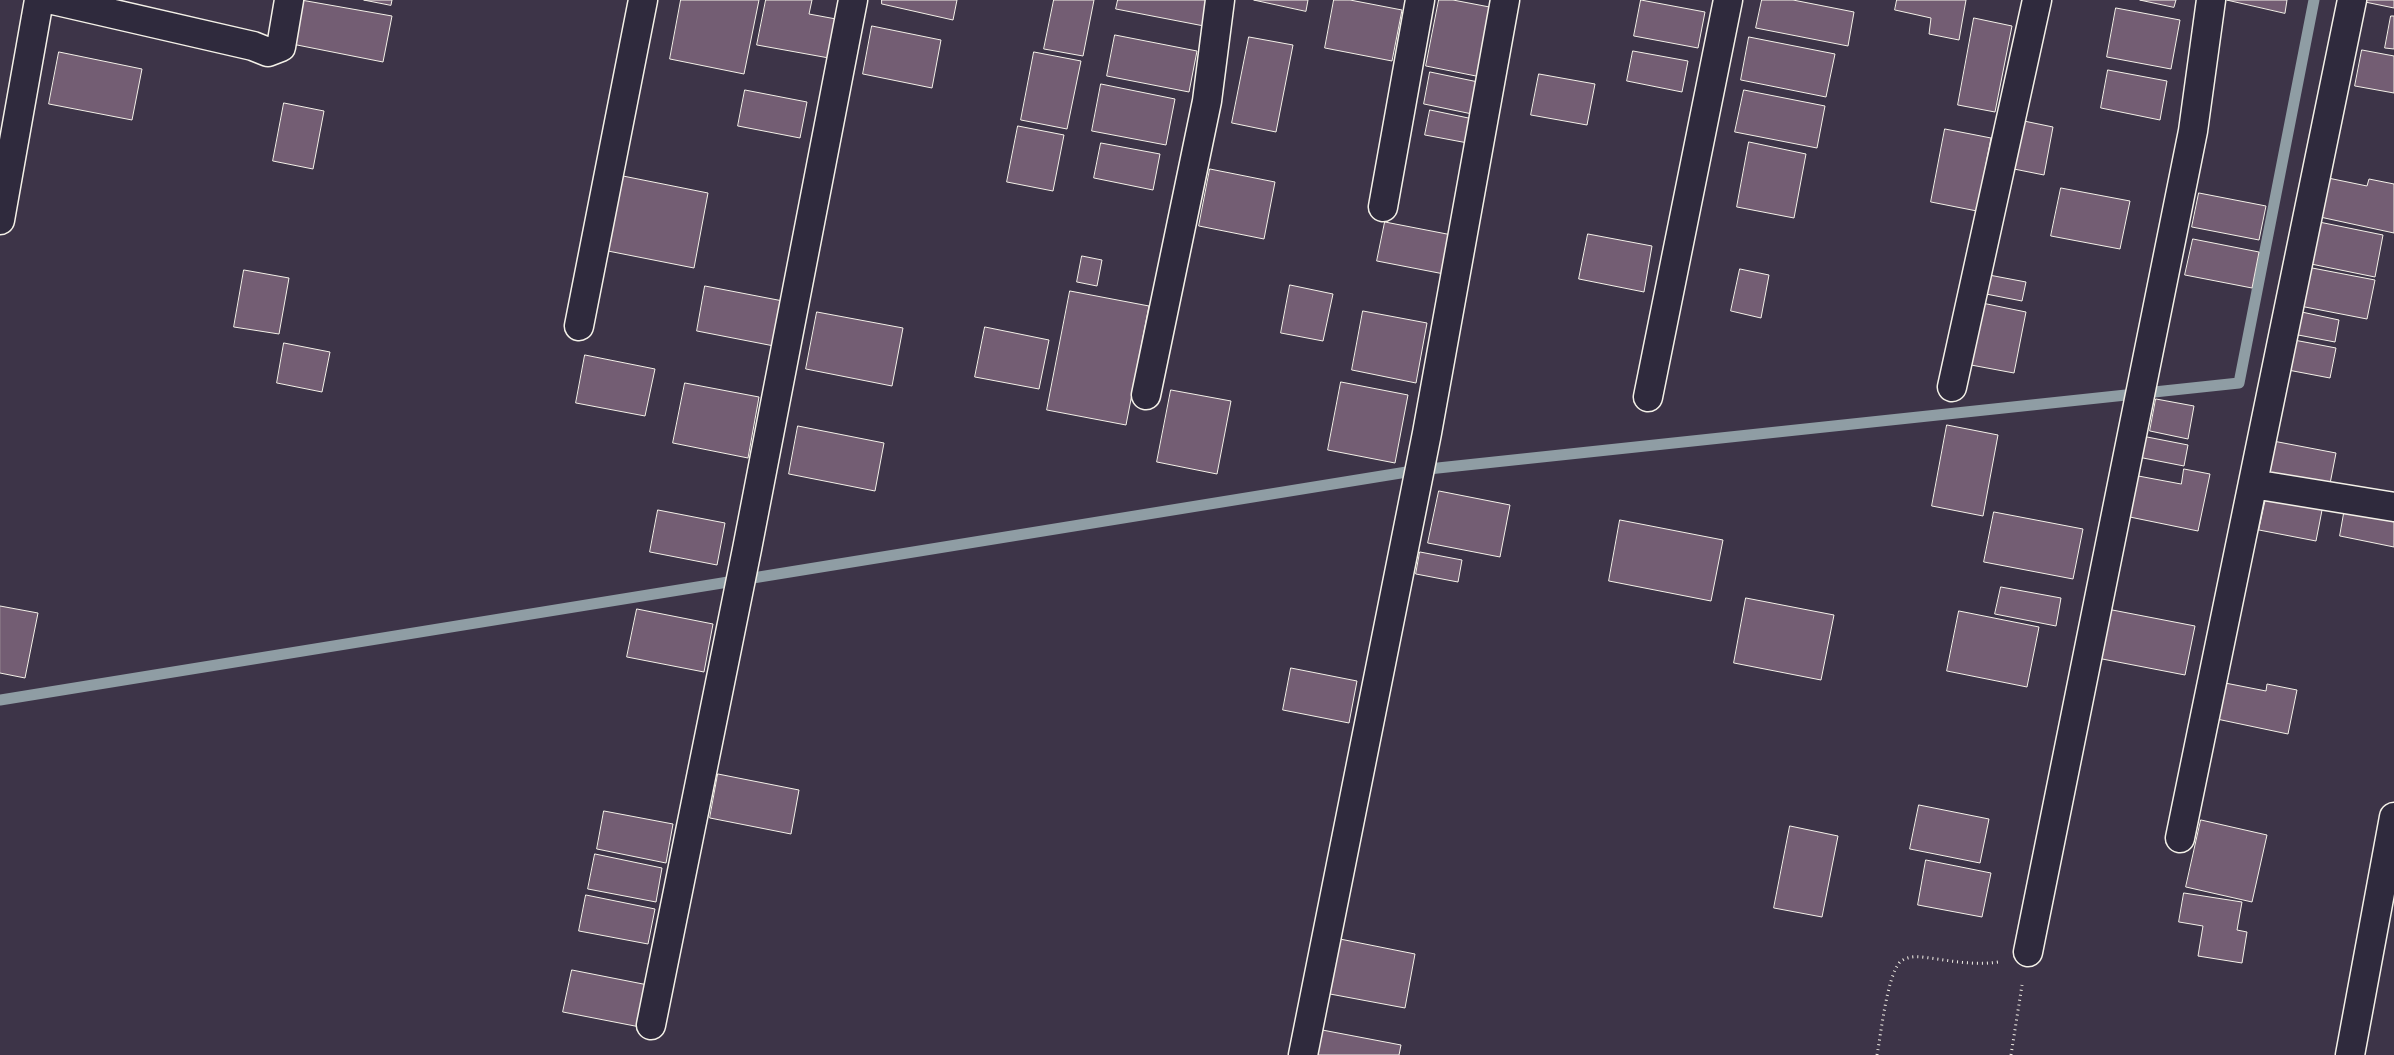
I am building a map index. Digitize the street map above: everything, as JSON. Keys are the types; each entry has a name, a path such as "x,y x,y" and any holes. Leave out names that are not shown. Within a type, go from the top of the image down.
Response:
{"street":[{"path":"0,220 39,0"},
{"path":"53,0 268,52 281,47 289,0"},
{"path":"579,326 643,0"},
{"path":"651,1025 748,549 853,0"},
{"path":"1146,395 1207,101 1220,0"},
{"path":"1383,207 1420,0"},
{"path":"1303,1055 1427,433 1505,0"},
{"path":"1648,397 1728,0"},
{"path":"1952,387 2037,0"},
{"path":"2028,952 2145,362 2193,131 2210,0"},
{"path":"2180,838 2352,0"},
{"path":"2253,484 2394,507"},
{"path":"2350,1055 2384,932 2394,817"}],"path":[{"path":"1877,1055 1892,977 1901,962 1907,958 1919,956 1972,964 1994,963 2014,959 2028,952"},
{"path":"2011,1055 2028,952"}],"building":[{"path":"301,0 392,16 383,62 292,44"},
{"path":"364,0 392,0 391,5"},
{"path":"681,0 759,0 744,74 670,59"},
{"path":"766,0 812,0 809,14 836,19 829,58 757,45"},
{"path":"882,0 957,0 953,20 882,4"},
{"path":"1054,0 1094,0 1083,56 1044,49"},
{"path":"1118,0 1209,0 1204,26 1116,9"},
{"path":"1254,0 1308,0 1306,11"},
{"path":"1334,0 1350,0 1402,10 1392,61 1325,48"},
{"path":"1439,0 1453,0 1500,9 1486,78 1426,66"},
{"path":"1641,0 1705,12 1698,48 1634,36"},
{"path":"1762,0 1793,0 1854,12 1848,46 1756,28"},
{"path":"1897,0 1966,0 1959,40 1929,34 1931,18 1895,10"},
{"path":"2140,0 2176,0 2174,7"},
{"path":"2227,0 2287,0 2285,13"},
{"path":"2365,0 2394,0 2394,8 2365,2"},
{"path":"2116,8 2180,20 2171,69 2107,57"},
{"path":"2391,16 2394,16 2394,49 2385,48"},
{"path":"1974,18 2012,26 1995,112 1958,105"},
{"path":"872,26 941,40 932,88 863,74"},
{"path":"1115,35 1197,51 1189,92 1107,76"},
{"path":"1249,37 1293,45 1276,132 1232,123"},
{"path":"1749,37 1835,54 1826,97 1741,80"},
{"path":"2362,50 2394,56 2394,93 2355,86"},
{"path":"1633,51 1688,61 1682,92 1627,81"},
{"path":"59,52 142,69 132,120 49,104"},
{"path":"1034,52 1081,61 1067,129 1021,120"},
{"path":"2108,70 2167,81 2160,120 2101,108"},
{"path":"1430,72 1483,83 1477,115 1424,104"},
{"path":"1539,74 1595,84 1587,125 1531,115"},
{"path":"1101,84 1175,99 1166,145 1092,131"},
{"path":"745,90 807,102 800,138 738,126"},
{"path":"1744,90 1825,106 1817,148 1735,132"},
{"path":"284,103 324,111 313,169 273,161"},
{"path":"1430,110 1478,120 1473,144 1425,135"},
{"path":"2019,120 2053,127 2044,175 2009,168"},
{"path":"1018,126 1064,135 1053,191 1007,182"},
{"path":"1945,129 1991,138 1977,211 1931,202"},
{"path":"1749,142 1806,154 1794,218 1737,207"},
{"path":"1101,143 1160,154 1153,190 1094,178"},
{"path":"1210,169 1275,182 1264,239 1199,226"},
{"path":"623,176 708,193 694,268 608,251"},
{"path":"2328,178 2367,186 2369,179 2394,184 2394,233 2320,217"},
{"path":"2061,188 2130,201 2120,249 2051,236"},
{"path":"2199,193 2266,206 2259,240 2192,227"},
{"path":"1385,222 1452,235 1444,274 1377,261"},
{"path":"2319,222 2383,235 2375,277 2311,264"},
{"path":"1588,234 1652,246 1644,292 1579,279"},
{"path":"2193,239 2259,252 2252,288 2185,275"},
{"path":"1082,256 1102,260 1097,286 1077,282"},
{"path":"2307,267 2375,280 2367,319 2300,306"},
{"path":"1740,269 1769,275 1761,318 1731,311"},
{"path":"244,270 289,278 279,334 234,327"},
{"path":"1989,275 2026,282 2022,301 1986,294"},
{"path":"1290,285 1333,294 1323,341 1281,333"},
{"path":"705,286 783,301 774,346 697,331"},
{"path":"1070,291 1149,306 1126,425 1047,410"},
{"path":"1982,303 2026,312 2014,373 1971,365"},
{"path":"1363,311 1427,323 1416,383 1352,370"},
{"path":"2297,311 2339,320 2335,342 2293,334"},
{"path":"817,312 903,328 892,386 806,369"},
{"path":"985,327 1049,340 1039,389 975,377"},
{"path":"2294,340 2336,348 2330,378 2288,370"},
{"path":"284,343 330,352 322,392 277,383"},
{"path":"585,355 655,369 645,416 576,403"},
{"path":"1341,382 1408,395 1395,463 1328,450"},
{"path":"685,383 759,397 748,458 673,443"},
{"path":"1171,390 1231,401 1217,474 1157,462"},
{"path":"2156,399 2194,406 2188,439 2150,431"},
{"path":"1947,425 1998,435 1983,516 1932,506"},
{"path":"798,426 884,443 875,491 789,474"},
{"path":"2142,436 2188,445 2184,466 2138,457"},
{"path":"2273,441 2336,453 2329,489 2266,476"},
{"path":"2184,469 2210,474 2198,531 2125,516 2133,475 2181,484"},
{"path":"2268,489 2324,500 2316,541 2259,530"},
{"path":"1439,491 1510,505 1500,557 1428,543"},
{"path":"2346,502 2394,511 2394,547 2340,536"},
{"path":"658,510 725,523 717,565 650,552"},
{"path":"1994,512 2083,529 2073,579 1984,562"},
{"path":"1620,520 1723,540 1711,601 1609,581"},
{"path":"1420,552 1462,560 1458,582 1416,574"},
{"path":"2001,587 2061,598 2056,626 1995,614"},
{"path":"1746,598 1834,615 1821,680 1734,663"},
{"path":"0,606 38,613 25,678 0,673"},
{"path":"2102,608 2195,626 2185,675 2092,657"},
{"path":"637,609 713,624 704,672 627,657"},
{"path":"1959,611 2039,627 2027,687 1947,671"},
{"path":"1291,668 1357,681 1349,723 1283,710"},
{"path":"2220,682 2266,691 2267,684 2297,690 2288,734 2212,718"},
{"path":"718,774 799,790 791,834 710,818"},
{"path":"1919,805 1989,819 1980,863 1910,849"},
{"path":"604,811 673,824 666,863 597,849"},
{"path":"2201,820 2267,835 2252,902 2186,887"},
{"path":"1790,826 1838,836 1822,917 1774,908"},
{"path":"595,854 662,868 656,902 588,889"},
{"path":"1926,860 1991,873 1982,917 1918,905"},
{"path":"2184,893 2242,902 2237,930 2247,932 2242,963 2198,956 2203,926 2179,922"},
{"path":"586,895 655,909 648,944 579,931"},
{"path":"1340,939 1415,954 1405,1008 1330,994"},
{"path":"572,970 648,985 640,1027 563,1012"},
{"path":"1317,1029 1401,1045 1399,1055 1312,1055"}],"waterway":[{"path":"0,700 1419,470 2239,383 2314,0"}]}
